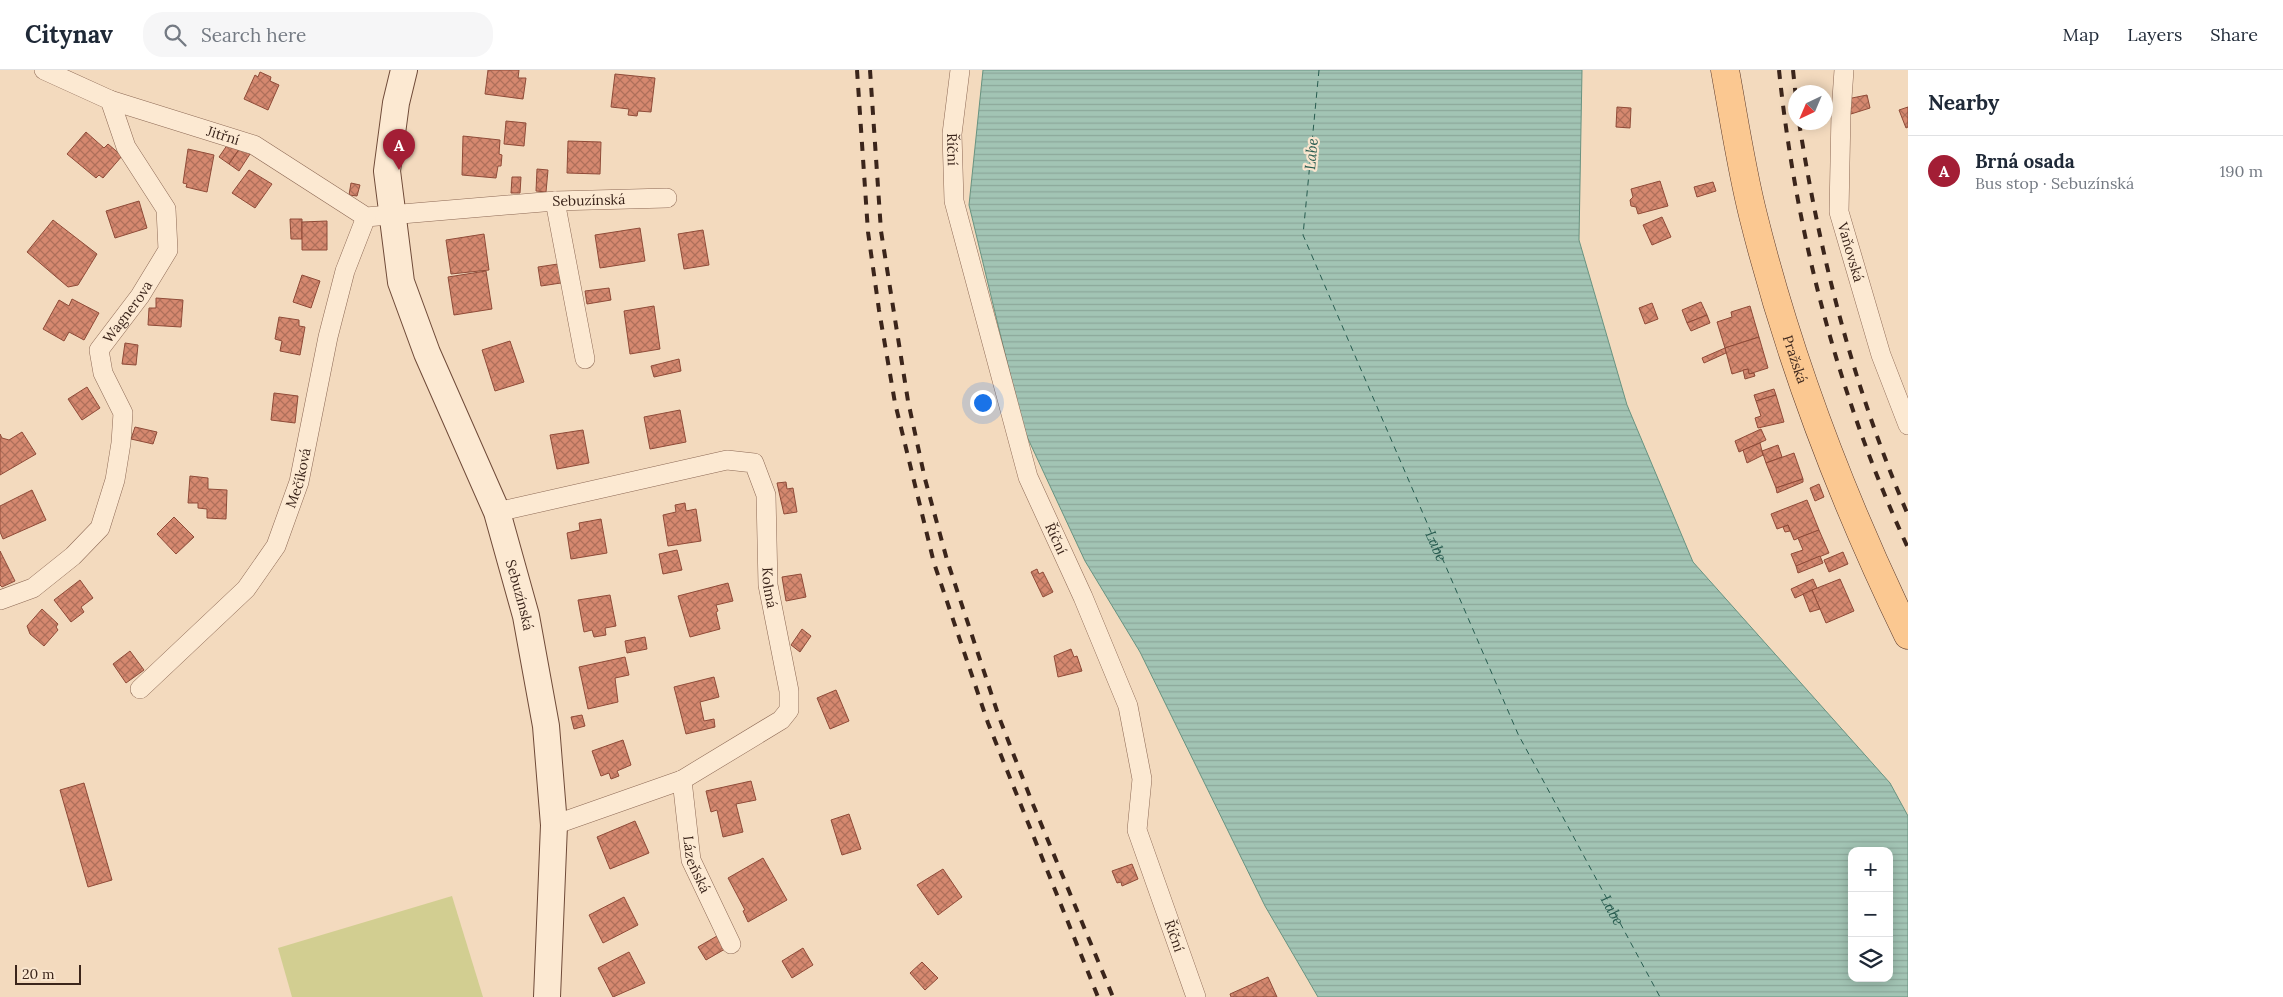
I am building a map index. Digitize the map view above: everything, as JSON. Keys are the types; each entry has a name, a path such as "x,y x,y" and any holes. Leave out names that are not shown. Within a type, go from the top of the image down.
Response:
{"main road":[{"name":"Sebuzínská","path":"404,70 396,103 387,171 401,282 427,353 498,512 526,616 545,716 554,825 547,997"},
{"name":"Pražská","path":"1726,70 1740,157 1753,215 1792,346 1847,499 1882,581 1908,634"}],"street":[{"name":"Jitřní","path":"44,70 110,100 254,145 366,217"},
{"name":"Říční","path":"960,70 952,134 954,202 1028,477 1083,597 1128,706 1142,778 1137,830 1196,997"},
{"name":"Vaňovská","path":"1844,70 1839,212 1881,355 1908,425"},
{"name":"Wagnerova","path":"0,600 33,588 73,556 100,528 115,480 121,443 122,413 103,373 99,350 140,296 168,250 166,209 126,147 110,100"},
{"name":"Sebuzínská","path":"391,213 555,201 667,198"},
{"path":"555,201 585,359"},
{"path":"366,217 391,213"},
{"name":"Mečíková","path":"140,689 246,589 276,546 299,482 328,337 345,271 366,217"},
{"name":"Kolmá","path":"498,512 727,460 754,463 766,495 768,585 789,691 789,710 781,720 682,780 554,825"},
{"name":"Lázeňská","path":"682,780 691,860 731,944"}],"shaded area":[{"path":"452,896 483,997 292,997 278,948"}],"water":[{"name":"Labe","path":"983,70 1582,70 1579,240 1627,405 1693,562 1890,783 1908,816 1908,997 1318,997 1265,906 1140,652 1085,561 1023,428 969,205"}],"building":[{"path":"488,70 519,70 518,78 526,78 523,99 485,94"},
{"path":"260,72 271,77 270,81 279,85 268,110 244,99 255,75 258,77"},
{"path":"615,74 655,78 651,112 638,111 637,116 628,115 629,109 611,107"},
{"path":"1867,95 1870,108 1851,114 1847,99"},
{"path":"1617,107 1631,108 1630,128 1616,127"},
{"path":"1908,107 1908,127 1906,128 1899,110"},
{"path":"506,121 526,123 524,146 504,144"},
{"path":"86,132 104,148 108,144 122,156 103,178 99,175 96,178 67,154"},
{"path":"463,136 500,140 499,154 502,155 501,166 498,166 496,178 462,175"},
{"path":"230,141 240,148 229,164 219,157"},
{"path":"568,141 601,142 600,174 567,173"},
{"path":"240,148 250,154 239,171 229,164"},
{"path":"188,149 214,155 207,192 186,187 187,184 183,183"},
{"path":"537,169 548,170 546,192 536,191"},
{"path":"249,170 272,184 255,208 232,193"},
{"path":"512,177 521,177 520,193 511,193"},
{"path":"1660,181 1668,206 1638,214 1636,207 1631,206 1630,200 1633,197 1631,189"},
{"path":"1713,182 1716,191 1697,197 1694,187"},
{"path":"351,183 360,185 357,196 349,195"},
{"path":"139,201 147,228 115,238 106,211"},
{"path":"1662,217 1671,237 1652,245 1643,225"},
{"path":"290,219 302,219 302,239 291,239"},
{"path":"53,220 97,254 78,285 68,287 27,252"},
{"path":"327,221 327,250 302,250 302,222"},
{"path":"640,228 645,261 600,268 595,235"},
{"path":"703,230 709,265 684,269 678,234"},
{"path":"484,234 489,270 451,274 446,240"},
{"path":"558,264 561,283 541,286 538,267"},
{"path":"486,271 492,309 454,315 448,277"},
{"path":"302,275 320,281 311,308 293,302"},
{"path":"609,288 611,300 587,304 585,291"},
{"path":"156,298 183,300 181,327 148,325 149,308 156,308"},
{"path":"72,299 99,313 84,340 69,332 64,341 43,329 59,300 69,306"},
{"path":"1701,302 1707,315 1687,323 1682,310"},
{"path":"1652,303 1658,319 1645,324 1639,308"},
{"path":"654,306 660,349 630,354 624,311"},
{"path":"1750,306 1759,337 1725,348 1717,322 1732,317 1731,312"},
{"path":"1707,315 1710,323 1691,331 1687,323"},
{"path":"279,317 299,320 299,326 305,327 300,355 280,351 282,341 275,339"},
{"path":"1759,337 1768,368 1749,374 1748,369 1732,374 1725,348"},
{"path":"510,341 524,382 495,391 482,350"},
{"path":"125,343 138,345 136,365 122,364"},
{"path":"1725,348 1726,353 1704,363 1702,358"},
{"path":"679,359 681,371 654,377 651,366"},
{"path":"1748,369 1749,374 1754,373 1755,376 1745,379 1743,370"},
{"path":"87,387 100,408 82,420 68,399"},
{"path":"1774,389 1776,395 1756,401 1754,395"},
{"path":"274,393 298,396 295,423 271,420"},
{"path":"1776,395 1784,422 1758,428 1755,418 1761,416 1756,401"},
{"path":"680,410 686,442 650,449 644,417"},
{"path":"135,427 157,432 153,444 131,439"},
{"path":"1761,429 1766,440 1739,452 1735,441"},
{"path":"583,430 589,463 557,469 550,435"},
{"path":"22,432 36,454 0,475 0,434 2,438 9,440"},
{"path":"1760,443 1763,455 1747,463 1743,450"},
{"path":"1778,445 1782,457 1766,463 1762,451"},
{"path":"1794,453 1803,479 1776,488 1766,463"},
{"path":"190,476 208,478 208,489 227,490 226,519 207,518 207,509 198,508 198,503 188,503"},
{"path":"1803,479 1803,482 1777,493 1776,488"},
{"path":"786,482 787,489 793,488 797,512 784,514 777,483"},
{"path":"1819,484 1824,497 1815,501 1810,488"},
{"path":"32,490 46,520 3,539 0,532 0,506"},
{"path":"1807,500 1819,530 1794,540 1788,525 1777,529 1771,514"},
{"path":"685,503 686,511 696,509 701,541 668,546 663,515 676,512 675,505"},
{"path":"174,517 194,537 176,554 157,534"},
{"path":"601,519 607,553 571,559 567,533 580,530 579,523"},
{"path":"1788,525 1790,531 1785,532 1783,527"},
{"path":"1819,530 1829,553 1796,566 1791,554 1803,550 1798,538"},
{"path":"677,550 682,570 663,574 659,554"},
{"path":"0,551 15,581 2,587 0,585"},
{"path":"1843,552 1848,564 1829,572 1824,560"},
{"path":"1820,556 1823,563 1798,573 1796,566"},
{"path":"1037,569 1039,574 1043,572 1053,592 1043,597 1031,572"},
{"path":"801,574 806,597 786,601 782,577"},
{"path":"1813,579 1817,588 1795,598 1791,589"},
{"path":"1840,579 1854,611 1826,623 1812,590"},
{"path":"80,580 93,598 81,607 84,612 71,622 54,600"},
{"path":"728,583 733,601 716,605 720,629 690,637 678,596"},
{"path":"1812,590 1820,609 1810,612 1803,594"},
{"path":"610,595 616,626 605,628 606,635 594,637 592,630 584,632 578,600"},
{"path":"42,609 58,624 56,627 58,630 44,646 30,634 27,626"},
{"path":"802,629 811,636 800,652 791,645"},
{"path":"645,637 647,649 627,653 625,641"},
{"path":"1071,649 1074,657 1077,656 1082,671 1058,677 1054,656"},
{"path":"130,651 144,670 126,683 113,664"},
{"path":"625,657 629,675 615,678 618,702 588,709 579,667"},
{"path":"714,677 719,697 700,702 704,721 714,719 715,727 686,734 674,687"},
{"path":"836,690 849,721 830,729 817,698"},
{"path":"582,715 585,726 574,729 571,717"},
{"path":"623,740 631,765 617,771 619,776 611,779 609,773 601,776 592,751"},
{"path":"751,781 756,800 736,804 743,832 723,837 717,810 711,812 706,791"},
{"path":"84,783 112,880 88,887 60,790"},
{"path":"849,814 861,849 842,855 831,820"},
{"path":"635,821 649,853 610,869 597,837"},
{"path":"763,858 787,900 748,922 743,911 745,910 728,878"},
{"path":"1132,864 1138,879 1122,886 1121,882 1117,883 1112,871"},
{"path":"943,869 962,897 938,915 917,885"},
{"path":"624,897 638,925 603,943 589,915"},
{"path":"717,936 725,949 706,960 698,947"},
{"path":"803,948 813,965 792,978 782,961"},
{"path":"629,952 645,983 613,997 598,968"},
{"path":"922,962 938,978 925,990 910,973"},
{"path":"1268,977 1277,997 1231,997 1230,994"}],"ferry route":[{"path":"1319,70 1303,235 1518,734 1660,997"}],"railway":[{"path":"857,70 868,232 879,310 895,403 934,563 988,723 1098,997"},
{"path":"870,70 881,231 908,401 925,479 947,560 999,717 1113,997"},
{"path":"1779,70 1797,193 1824,315 1841,375 1861,434 1908,548"},
{"path":"1793,70 1795,85"},
{"path":"1800,130 1817,223 1841,322 1871,419 1908,515"}],"place":[{"name":"Brná osada","path":"399,170"}]}
